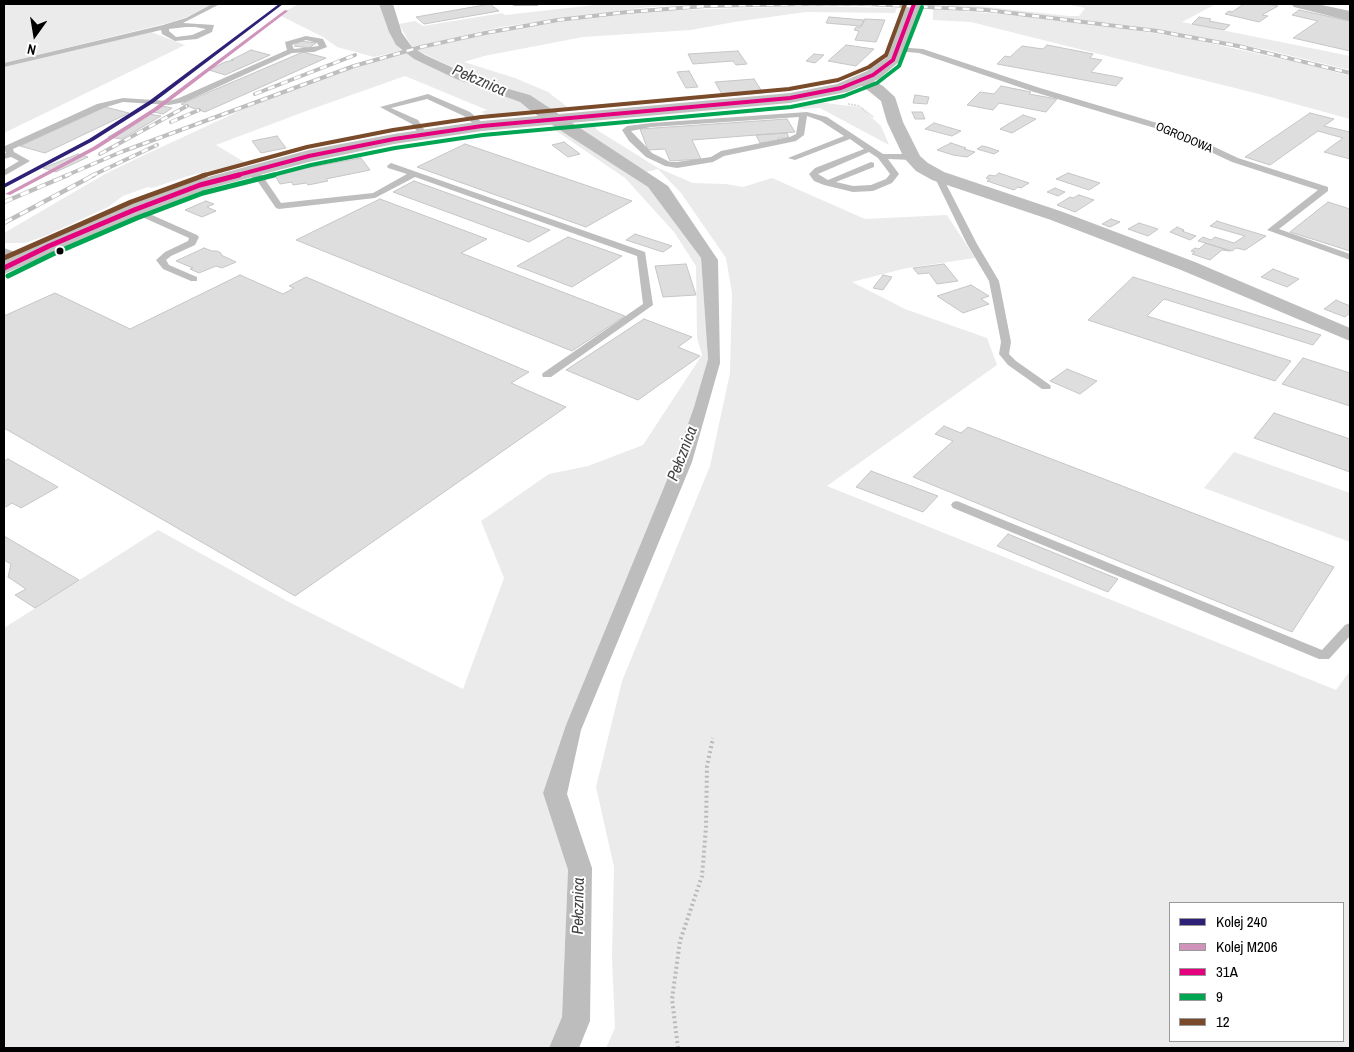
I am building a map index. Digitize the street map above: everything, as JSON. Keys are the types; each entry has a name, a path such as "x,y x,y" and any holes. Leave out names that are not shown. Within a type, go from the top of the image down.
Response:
{"main road":[{"path":"9,260 200,185 251,170 326,152 423,134 531,120 783,99 842,96 863,80 888,66 899,48 914,4"}],"street":[{"path":"1298,4 1350,16"},
{"path":"863,80 878,89 889,100 887,122"},
{"path":"842,96 864,100 887,122 922,168 938,176 1057,216 1153,253 1350,334"}],"lane":[{"path":"4,65 165,27 188,19 217,4"},
{"path":"514,4 537,4"},
{"path":"186,25 211,28 194,37 175,39 165,32 165,27 186,25"},
{"name":"OGRODOWA","path":"899,48 920,51 1037,90 1171,130 1235,160 1324,189 1272,230 1350,256"},
{"path":"4,173 26,161 7,156 8,148 100,106 123,100 169,103 182,100 291,51"},
{"path":"423,134 415,122 384,107 428,96 467,114 482,126"},
{"path":"803,114 800,134 793,139 721,154 714,159 677,164 668,164 649,155 632,139 626,130 650,125 803,114 816,116 824,119 881,156 895,174 889,181 880,186 853,189 817,179 813,174 818,170 870,149"},
{"path":"792,158 851,136"},
{"path":"881,156 893,158 912,157"},
{"path":"827,182 871,165"},
{"path":"391,166 642,254 648,305 547,375"},
{"path":"251,170 255,176 259,177 279,206 375,195 414,174"},
{"path":"938,176 972,244 994,281 1006,342 1004,354 1012,363 1046,387"},
{"path":"134,210 194,237 192,243 168,254 161,260 166,267 194,279"},
{"path":"957,505 1324,656 1350,628"}],"path":[{"path":"842,96 887,122"},
{"path":"853,101 860,106"},
{"path":"678,1048 672,999 680,941 702,876 706,826 707,766 713,738"}],"shaded area":[{"path":"4,4 212,4 187,17 172,22 4,63"},
{"path":"298,4 379,4 389,32 396,45 402,50 374,57 337,47 323,37 279,15"},
{"path":"604,4 720,4 650,7 577,16 501,27 412,47 399,24 415,21 423,26 502,13 505,15"},
{"path":"933,4 960,4 1079,16 1085,8 1066,4 1216,4 1182,22 1350,56 1350,70 1263,49 1135,26"},
{"path":"810,6 897,8 895,13 806,12 691,30 583,37 484,56 464,62 515,78 548,92 570,109 554,111 530,95 484,82 416,50 507,30 579,19 651,11"},
{"path":"933,9 1001,14 1099,25 1186,38 1305,64 1350,76 1350,119 1259,94 971,22 933,20"},
{"path":"151,32 185,45 4,133 4,67"},
{"path":"406,52 414,59 456,79 520,102 532,112 501,115 485,114 481,112 487,110 405,76 216,145 246,163 188,176 152,188 148,187 123,196 108,207 45,236 25,243 4,243 4,233 105,174 142,156 248,107 340,72"},
{"path":"818,102 862,109 881,126 889,145 820,108 803,109 792,106"},
{"path":"760,110 763,112 594,125 597,130 658,168 693,183 726,184 743,187 772,178 865,219 947,215 975,258 907,268 852,282 905,309 987,338 997,365 827,486 1336,690 1350,671 1350,1048 606,1048 615,1028 612,957 614,867 596,787 622,681 710,466 730,373 732,293 726,258 681,193 658,169 646,172 573,124"},
{"path":"558,127 648,187 701,258 708,359 676,458 566,725 543,793 568,870 562,1017 549,1048 4,1048 4,628 158,530 289,602 463,689 504,578 481,521 549,474 588,466 643,445 702,355 697,338 696,266 674,232 625,178 552,128"},
{"path":"1234,452 1350,493 1350,542 1204,488"}],"water":[{"name":"Pełcznica","path":"379,4 393,4 402,33 412,47 425,55 484,82 530,95 668,186 718,260 720,363 692,462 581,730 567,794 592,868 590,1021 579,1048 549,1048 562,1017 568,870 543,793 566,725 676,458 694,407 708,359 701,258 648,187 532,112 520,102 456,79 414,59 396,45"}],"building":[{"path":"490,4 499,11 424,24 416,17"},
{"path":"1244,4 1278,6 1262,15 1268,16 1259,22 1225,14"},
{"path":"1299,10 1350,21 1350,51 1293,38 1318,21 1292,15"},
{"path":"829,17 864,20 861,26 826,23"},
{"path":"1199,17 1230,25 1224,30 1192,24"},
{"path":"865,19 885,20 876,42 855,40 859,31 854,30 856,27 861,27"},
{"path":"300,41 316,43 309,48 294,46"},
{"path":"846,45 874,49 856,66 828,61"},
{"path":"1047,45 1093,54 1090,58 1102,60 1091,72 1123,78 1116,86 997,64 1005,56 1010,57 1022,46 1043,49"},
{"path":"251,50 270,55 225,75 209,70 234,60 231,60"},
{"path":"738,51 747,64 736,65 733,61 693,64 688,54"},
{"path":"303,52 326,58 205,112 181,104"},
{"path":"814,54 824,55 815,63 806,61"},
{"path":"689,71 698,87 686,88 677,72"},
{"path":"754,79 763,93 723,96 715,82"},
{"path":"1001,86 1057,99 1046,112 999,103 993,110 967,105 980,92 994,94"},
{"path":"915,95 929,97 927,104 913,103"},
{"path":"162,106 172,108 163,114 153,112"},
{"path":"105,107 129,113 45,153 20,146"},
{"path":"912,112 922,112 925,119 915,119"},
{"path":"1310,113 1334,119 1324,126 1350,132 1350,159 1324,152 1343,138 1318,131 1270,165 1245,157"},
{"path":"148,114 161,116 122,139 108,137"},
{"path":"1023,115 1036,119 1012,133 1000,129"},
{"path":"787,119 795,132 692,140 701,159 670,161 665,149 648,150 640,129"},
{"path":"934,123 961,131 952,136 925,129"},
{"path":"787,133 789,138 778,138 780,141 760,143 756,135"},
{"path":"277,136 286,148 261,153 252,141"},
{"path":"564,142 580,154 568,157 552,145"},
{"path":"951,143 975,152 967,157 937,150"},
{"path":"465,144 632,201 586,227 417,167"},
{"path":"982,146 999,151 994,154 977,149"},
{"path":"78,154 88,157 56,172 43,168"},
{"path":"361,158 370,170 326,179 328,181 308,185 306,183 293,185 292,182 280,184 274,174"},
{"path":"999,173 1029,183 1014,190 987,181 990,179 986,178 989,175 995,176"},
{"path":"1068,173 1100,183 1089,190 1056,179"},
{"path":"414,181 550,230 529,242 393,192"},
{"path":"1055,188 1065,192 1058,196 1047,192"},
{"path":"1079,195 1094,200 1075,212 1057,205 1070,197 1073,198"},
{"path":"380,199 487,239 461,253 625,316 572,351 296,240"},
{"path":"206,201 214,204 207,207 216,211 202,217 185,210"},
{"path":"1328,202 1350,209 1350,251 1290,232"},
{"path":"1111,219 1120,222 1110,227 1102,224"},
{"path":"1217,221 1266,236 1245,250 1236,248 1232,251 1198,241 1203,237 1211,240 1215,237 1234,243 1245,236 1210,226"},
{"path":"1139,223 1158,229 1148,236 1128,229"},
{"path":"1177,227 1196,236 1190,240 1170,232"},
{"path":"635,234 672,246 663,252 626,240"},
{"path":"568,237 622,256 572,287 517,266"},
{"path":"1206,243 1230,251 1222,250 1210,260 1192,254 1195,252 1191,251 1195,248 1199,249"},
{"path":"204,248 217,251 236,262 222,268 216,266 199,273 190,269 193,268 176,261"},
{"path":"686,264 696,295 663,297 655,266"},
{"path":"944,264 958,281 937,284 929,273 918,274 913,268"},
{"path":"1273,269 1299,279 1287,287 1261,277"},
{"path":"240,275 283,294 294,288 289,286 306,277 529,372 511,383 566,407 295,596 4,428 4,316 55,293 130,329"},
{"path":"883,275 892,277 883,290 873,288"},
{"path":"1133,277 1321,335 1313,345 1164,299 1147,316 1291,361 1275,381 1088,320"},
{"path":"971,285 989,296 981,299 989,304 963,313 937,296"},
{"path":"1336,300 1350,306 1350,313 1345,317 1324,309"},
{"path":"644,319 692,337 678,347 700,356 638,400 566,370"},
{"path":"1303,358 1350,373 1350,406 1282,384"},
{"path":"1067,369 1097,381 1080,394 1050,381"},
{"path":"1274,413 1350,439 1350,472 1254,438"},
{"path":"944,426 961,433 968,427 1334,567 1292,632 913,477 953,441 935,434"},
{"path":"8,459 58,487 21,508 12,503 6,507 4,506 4,461"},
{"path":"871,471 938,496 923,512 856,487"},
{"path":"1008,534 1118,579 1108,592 997,546"},
{"path":"4,536 79,580 35,608 15,595 26,589 8,577 11,564 4,560"}],"railway":[{"path":"65,176 121,152 354,66 421,47 485,33 558,20 627,12 706,6 809,4 868,4 986,10 1157,31 1238,46 1350,73"},
{"path":"255,94 355,55"},
{"path":"100,154 187,106"},
{"path":"171,122 199,110"},
{"path":"91,176 157,145"},
{"path":"4,202 68,175"},
{"path":"4,223 94,175"}],"rail line":[{"name":"240","path":"4,186 91,140 151,102 281,4"},
{"name":"M206","path":"8,194 95,148 156,109 286,11"}],"transit line":[{"name":"12","path":"4,258 131,202 197,177 307,147 393,130 481,117 789,89 838,80 869,67 886,55 905,4"},
{"name":"31A","path":"4,268 49,246 134,210 200,185 309,156 394,139 482,126 790,98 841,88 873,75 893,60 914,4"},
{"name":"9","path":"8,276 53,254 137,218 203,193 311,165 395,148 483,135 791,107 844,96 877,83 899,66 922,7"}]}
